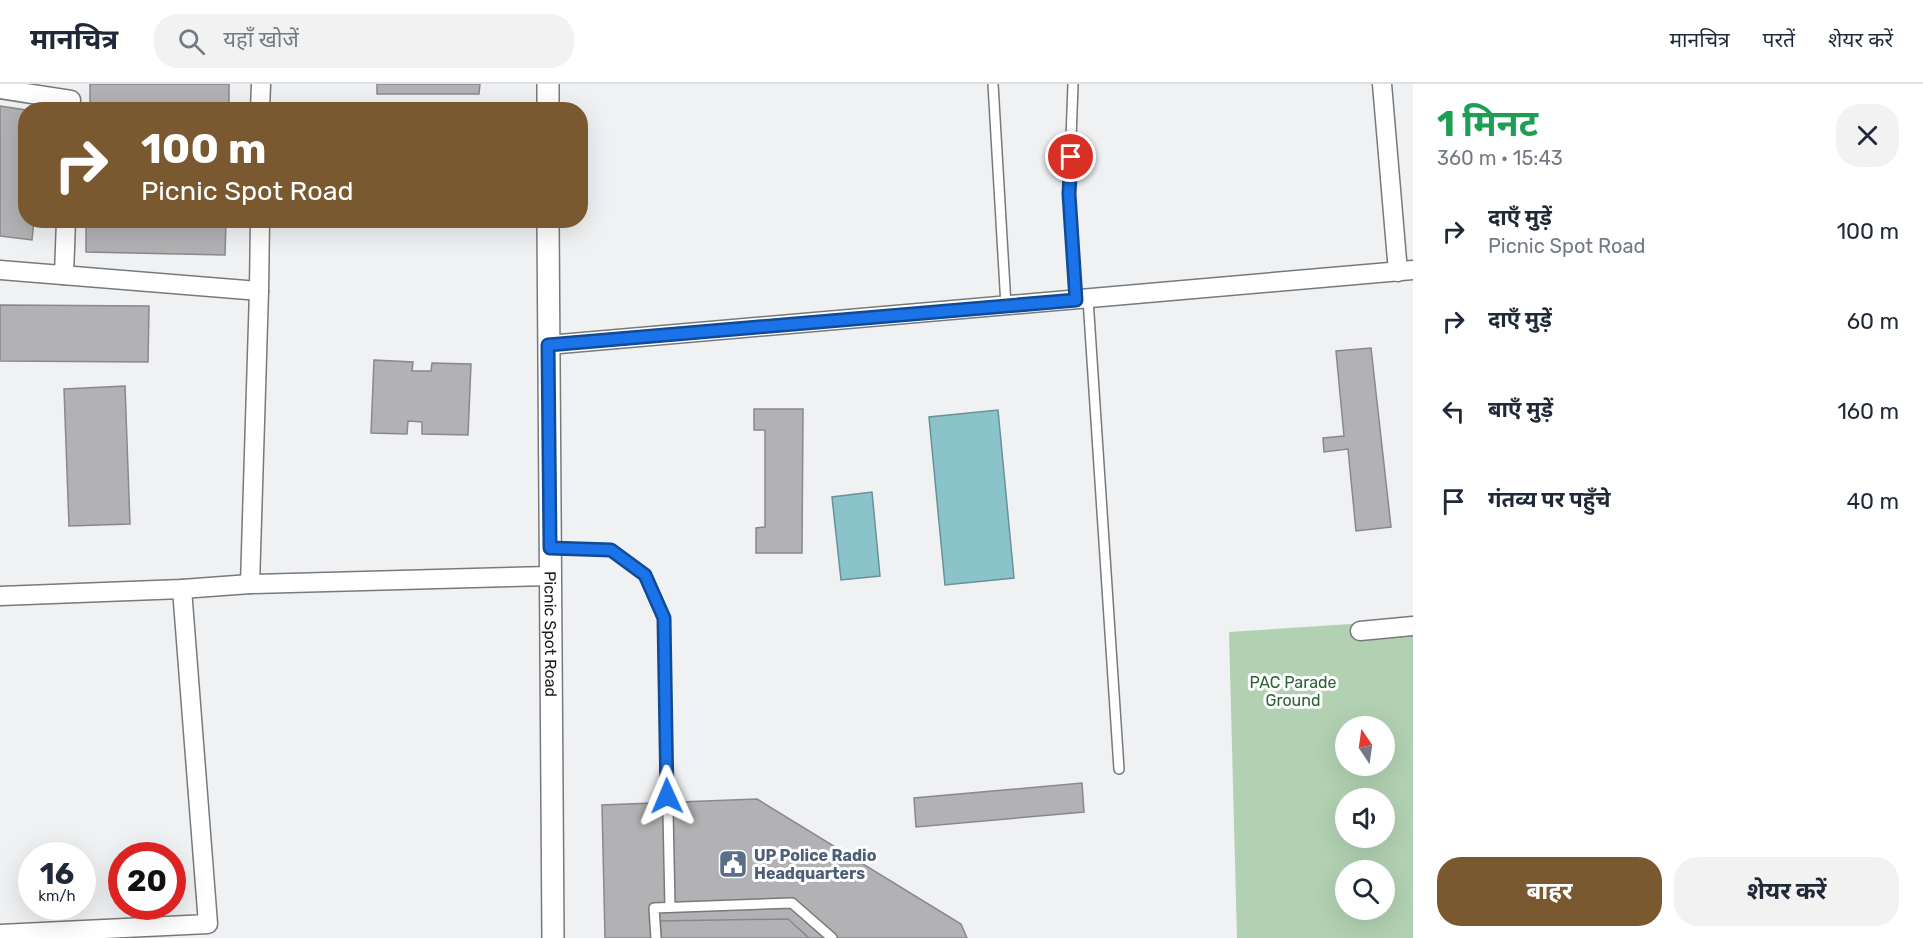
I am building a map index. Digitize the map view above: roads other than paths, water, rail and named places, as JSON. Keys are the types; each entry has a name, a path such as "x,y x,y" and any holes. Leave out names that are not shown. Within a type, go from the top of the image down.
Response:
{"street":[{"path":"260,102 261,84"},
{"path":"548,102 549,84"},
{"path":"548,345 1406,271 1382,84"},
{"path":"0,89 71,98"},
{"path":"64,275 66,228"},
{"path":"250,584 260,228"},
{"name":"Picnic Spot Road","path":"548,228 553,938"},
{"path":"0,270 259,291"},
{"path":"0,596 250,584 550,576"},
{"path":"0,934 208,924 182,589"},
{"path":"1360,631 1413,626"}],"lane":[{"path":"993,84 1006,306"},
{"path":"1073,84 1069,194 1082,300 1119,770"},
{"path":"550,548 611,550 645,575 664,618 670,907"},
{"path":"656,938 654,908 792,903 832,938"}],"water":[{"path":"998,410 1014,578 945,585 929,417"},
{"path":"872,492 880,576 841,580 832,497"}],"place":[{"name":"UP Police Radio Headquarters","path":"733,864"}],"park label":[{"name":"PAC Parade Ground","path":"1293,691"}]}
